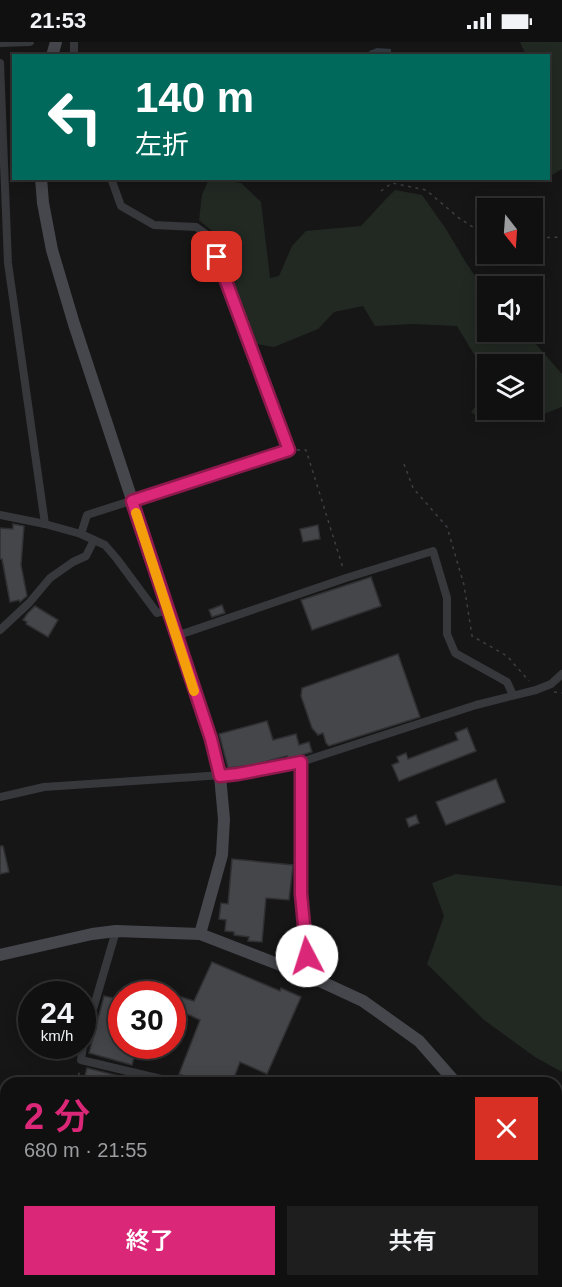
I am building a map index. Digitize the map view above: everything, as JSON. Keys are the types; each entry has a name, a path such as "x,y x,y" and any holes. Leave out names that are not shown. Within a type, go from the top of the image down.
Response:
{"street":[{"path":"0,44 30,42"},
{"path":"0,63 8,263 45,524"},
{"path":"41,180 43,204 52,250 74,324 211,739 220,776 225,819 222,855 200,934"},
{"path":"81,534 87,515 289,450 209,236 195,227 154,225 121,206 112,180"},
{"path":"0,515 81,534 105,545 157,613 168,610"},
{"path":"0,630 29,603 50,578 86,556 94,540"},
{"path":"176,636 433,551 447,598 447,634 455,653 507,682 513,695"},
{"path":"0,797 44,787 220,776 301,762 465,708 536,690 550,684 562,674"},
{"path":"301,762 301,894 309,976"},
{"path":"0,955 92,934 116,931 200,934 309,976 363,1001 419,1041 451,1077"},
{"path":"116,931 84,1040 81,1060 153,1077"}],"path":[{"path":"381,191 392,183 426,190 477,230"},
{"path":"543,237 562,237"},
{"path":"289,450 306,450 346,578"},
{"path":"404,464 413,488 447,527 464,585 472,636 507,656 536,690 562,693"},
{"path":"79,1077 81,1060"}],"shaded area":[{"path":"520,42 562,42 562,169 552,175 550,174 550,54 526,54"},
{"path":"377,48 391,49 391,54 370,54 369,51"},
{"path":"209,180 241,183 261,202 270,278 279,276 292,246 306,231 361,226 395,190 422,195 477,279 477,342 534,342 562,374 562,407 543,414 543,354 477,354 477,359 457,326 414,324 375,326 363,306 334,312 318,329 274,347 251,343 213,232 199,220 202,195"},
{"path":"477,405 477,416 471,412"},
{"path":"456,874 562,886 562,1072 535,1057 484,1020 427,964 444,916 432,883"}],"building":[{"path":"13,524 24,526 21,565 27,596 20,602 19,600 10,602 2,559 0,559 0,528 13,529"},
{"path":"318,525 320,539 303,542 300,529"},
{"path":"371,577 381,606 312,630 301,600"},
{"path":"222,605 225,613 212,617 209,610"},
{"path":"35,606 58,620 48,637 23,620"},
{"path":"398,654 420,717 329,746 323,733 318,735 312,728 301,696 302,688"},
{"path":"267,721 273,740 296,734 299,745 309,742 312,752 228,768 219,734"},
{"path":"467,728 476,751 399,781 392,765 399,762 397,757 406,753 408,759 458,740 455,733"},
{"path":"496,779 505,802 446,825 436,802"},
{"path":"416,815 419,823 409,827 406,819"},
{"path":"0,846 3,846 9,872 0,874"},
{"path":"232,859 293,865 289,900 266,898 262,942 248,941 249,937 225,931 226,920 219,919 221,903 228,904"},
{"path":"212,962 280,991 281,988 301,997 267,1074 240,1062 234,1077 187,1077 179,1074 200,1020 186,1013 186,998 194,1001"},
{"path":"104,996 108,997 108,1058 96,1055 96,1026"},
{"path":"110,1059 134,1059 132,1065"},
{"path":"87,1068 123,1077 85,1077"}],"slow traffic":[{"path":"136,513 194,691"}],"route":[{"path":"217,257 289,450 132,501 211,739 220,776 301,762 301,894 307,956"}]}
